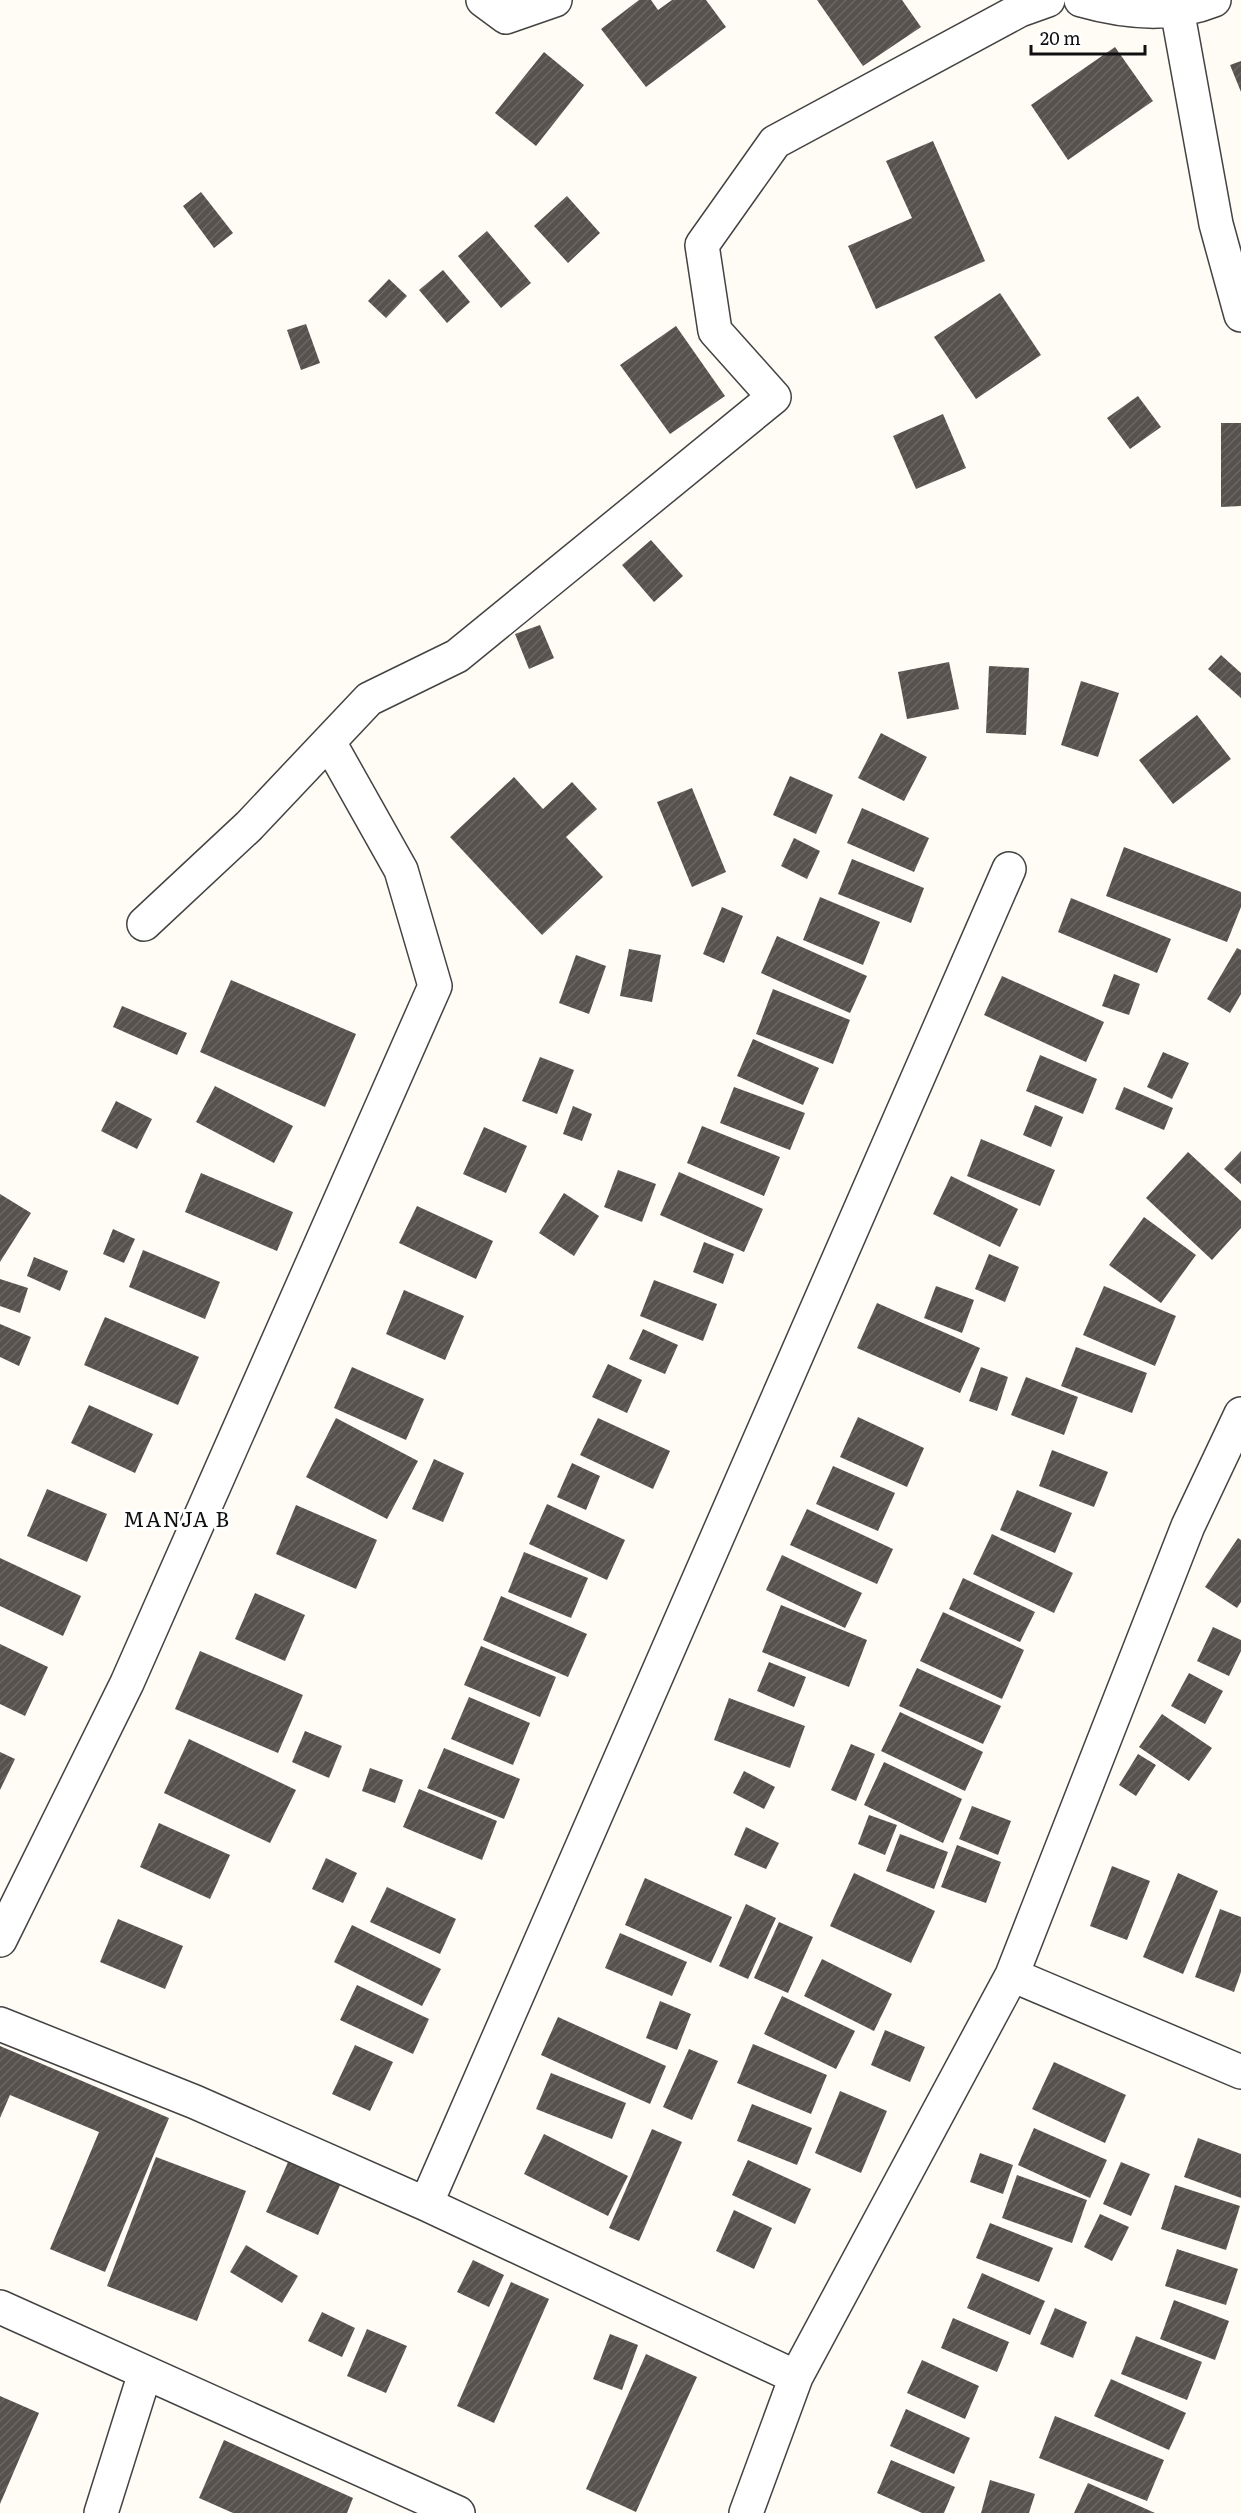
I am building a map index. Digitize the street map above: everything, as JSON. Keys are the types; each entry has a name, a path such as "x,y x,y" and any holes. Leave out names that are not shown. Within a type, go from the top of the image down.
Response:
{"street":[{"path":"483,0 506,17 555,0"},
{"path":"144,924 249,825 369,699 457,656 774,397 714,331 702,245 775,142 1020,10 1048,0"},
{"path":"1080,0 1118,10 1178,9 1214,0"},
{"path":"1178,9 1216,224 1241,315"},
{"path":"0,1940 127,1683 435,986 401,870 329,742"},
{"path":"426,2204 1009,869"},
{"path":"746,2513 796,2378 1012,1975 1188,1526 1241,1414"},
{"path":"1012,1975 1241,2072"},
{"path":"0,2024 195,2102 426,2204 796,2378"},
{"path":"0,2307 458,2513"},
{"path":"101,2513 145,2373"}],"building":[{"path":"639,0 651,0 658,10 672,0 706,0 726,27 646,87 601,29"},
{"path":"817,0 902,0 921,27 863,66"},
{"path":"1115,47 1153,101 1068,160 1031,105"},
{"path":"544,52 584,85 536,146 495,113"},
{"path":"1241,61 1241,92 1230,65"},
{"path":"933,141 985,261 876,309 848,246 912,218 886,161"},
{"path":"201,192 233,233 214,248 183,206"},
{"path":"567,196 600,233 568,263 534,226"},
{"path":"487,231 531,283 501,308 458,256"},
{"path":"443,270 470,302 447,323 419,290"},
{"path":"389,279 407,296 386,318 368,301"},
{"path":"1000,293 1041,355 976,399 934,337"},
{"path":"306,324 320,363 301,370 287,330"},
{"path":"676,326 725,396 670,434 620,365"},
{"path":"1138,396 1161,427 1130,449 1107,418"},
{"path":"943,414 966,468 916,489 893,436"},
{"path":"1221,423 1241,423 1241,506 1221,507"},
{"path":"651,540 683,576 654,602 622,565"},
{"path":"540,625 554,658 529,669 515,634"},
{"path":"1221,655 1241,673 1241,698 1208,669"},
{"path":"949,662 959,709 907,719 898,672"},
{"path":"989,666 1029,668 1026,735 986,733"},
{"path":"1081,681 1119,693 1098,757 1061,745"},
{"path":"1197,715 1231,759 1173,804 1139,760"},
{"path":"881,733 927,757 904,801 858,778"},
{"path":"790,776 833,795 816,834 773,815"},
{"path":"514,777 543,809 572,782 597,809 566,837 603,877 542,935 450,837"},
{"path":"692,788 726,872 692,887 657,802"},
{"path":"862,808 929,838 914,872 847,843"},
{"path":"794,838 820,851 807,879 781,866"},
{"path":"1124,847 1241,892 1241,907 1227,942 1106,896"},
{"path":"852,859 924,888 911,923 838,894"},
{"path":"820,897 880,922 863,965 803,940"},
{"path":"1071,898 1171,939 1157,973 1058,932"},
{"path":"722,907 743,916 724,963 703,954"},
{"path":"777,936 867,976 850,1013 761,973"},
{"path":"1237,948 1241,950 1241,994 1230,1013 1207,999"},
{"path":"629,949 661,955 652,1002 620,996"},
{"path":"576,955 606,966 589,1014 559,1003"},
{"path":"1114,974 1140,984 1129,1015 1102,1006"},
{"path":"1002,976 1104,1022 1086,1062 984,1015"},
{"path":"231,980 356,1034 325,1107 200,1052"},
{"path":"773,989 850,1020 833,1064 756,1034"},
{"path":"122,1006 187,1033 177,1055 113,1027"},
{"path":"753,1039 819,1068 803,1105 737,1076"},
{"path":"1163,1052 1189,1063 1172,1099 1147,1087"},
{"path":"1040,1055 1097,1079 1083,1114 1026,1091"},
{"path":"540,1057 574,1070 557,1114 522,1101"},
{"path":"215,1086 293,1126 274,1163 196,1122"},
{"path":"734,1087 805,1113 790,1150 720,1123"},
{"path":"1124,1087 1173,1108 1164,1130 1115,1109"},
{"path":"116,1101 152,1119 137,1149 101,1131"},
{"path":"1035,1105 1063,1117 1051,1147 1023,1135"},
{"path":"573,1106 592,1114 582,1141 563,1134"},
{"path":"702,1126 780,1157 764,1196 687,1163"},
{"path":"484,1127 527,1146 506,1193 463,1174"},
{"path":"981,1139 1055,1170 1040,1206 967,1176"},
{"path":"1241,1151 1241,1184 1224,1169"},
{"path":"1188,1152 1241,1201 1241,1228 1212,1260 1146,1198"},
{"path":"618,1170 656,1184 642,1222 604,1207"},
{"path":"679,1172 763,1209 744,1252 660,1215"},
{"path":"201,1173 293,1212 277,1251 185,1212"},
{"path":"951,1176 1018,1209 1000,1247 933,1214"},
{"path":"564,1193 599,1216 574,1256 539,1233"},
{"path":"0,1194 31,1213 0,1262"},
{"path":"417,1206 493,1241 476,1279 399,1243"},
{"path":"1144,1217 1196,1255 1161,1303 1109,1265"},
{"path":"113,1229 135,1239 124,1263 103,1254"},
{"path":"704,1242 734,1254 723,1284 693,1272"},
{"path":"143,1250 220,1282 205,1319 129,1287"},
{"path":"989,1254 1019,1267 1005,1302 975,1289"},
{"path":"34,1257 68,1271 60,1291 27,1276"},
{"path":"0,1279 28,1288 20,1313 0,1306"},
{"path":"654,1280 717,1304 703,1341 640,1316"},
{"path":"936,1286 974,1300 962,1333 924,1318"},
{"path":"1104,1286 1176,1316 1155,1366 1083,1335"},
{"path":"404,1290 464,1316 445,1360 386,1334"},
{"path":"877,1303 980,1348 960,1393 857,1348"},
{"path":"105,1317 199,1357 178,1405 84,1365"},
{"path":"0,1324 31,1337 19,1366 0,1357"},
{"path":"643,1329 678,1345 665,1374 629,1359"},
{"path":"1076,1347 1147,1373 1132,1413 1061,1386"},
{"path":"608,1364 642,1380 627,1413 592,1397"},
{"path":"352,1367 424,1399 406,1440 334,1408"},
{"path":"981,1367 1008,1377 997,1411 969,1401"},
{"path":"1026,1377 1078,1397 1064,1435 1011,1415"},
{"path":"89,1405 153,1434 135,1473 71,1443"},
{"path":"858,1417 924,1448 907,1487 840,1457"},
{"path":"336,1418 418,1461 387,1519 306,1477"},
{"path":"598,1418 670,1451 653,1489 580,1455"},
{"path":"1052,1450 1108,1472 1094,1507 1039,1486"},
{"path":"434,1459 464,1473 443,1522 412,1509"},
{"path":"572,1463 600,1476 586,1510 557,1497"},
{"path":"833,1466 895,1493 878,1531 816,1504"},
{"path":"47,1489 107,1514 87,1562 27,1536"},
{"path":"1017,1490 1072,1513 1055,1553 1000,1530"},
{"path":"547,1504 625,1540 607,1580 529,1544"},
{"path":"296,1505 377,1540 356,1589 276,1554"},
{"path":"807,1509 893,1549 877,1584 790,1545"},
{"path":"992,1534 1073,1573 1054,1613 973,1574"},
{"path":"1238,1538 1241,1540 1241,1602 1237,1608 1205,1587"},
{"path":"524,1552 588,1578 571,1618 508,1592"},
{"path":"782,1555 862,1593 845,1628 766,1590"},
{"path":"0,1558 81,1596 63,1636 0,1606"},
{"path":"963,1578 1035,1612 1020,1642 949,1609"},
{"path":"255,1593 305,1615 285,1661 235,1639"},
{"path":"501,1596 587,1634 568,1677 483,1640"},
{"path":"781,1605 867,1640 849,1687 762,1652"},
{"path":"943,1612 1024,1650 1002,1699 920,1661"},
{"path":"1213,1627 1241,1640 1241,1651 1229,1676 1197,1661"},
{"path":"0,1644 48,1667 25,1716 0,1704"},
{"path":"481,1646 556,1677 540,1717 464,1685"},
{"path":"200,1651 303,1695 278,1753 175,1709"},
{"path":"769,1662 806,1677 794,1707 757,1691"},
{"path":"917,1668 1001,1706 983,1744 899,1706"},
{"path":"1189,1673 1223,1691 1205,1724 1171,1706"},
{"path":"469,1697 530,1723 513,1765 451,1739"},
{"path":"729,1698 805,1726 790,1768 714,1740"},
{"path":"900,1712 983,1752 965,1791 881,1751"},
{"path":"1162,1714 1212,1748 1189,1781 1139,1747"},
{"path":"305,1731 342,1746 329,1778 292,1762"},
{"path":"189,1739 296,1790 270,1843 164,1793"},
{"path":"851,1744 875,1754 856,1801 831,1790"},
{"path":"444,1748 520,1779 504,1819 427,1788"},
{"path":"0,1752 15,1759 0,1790"},
{"path":"1138,1754 1156,1765 1136,1796 1119,1785"},
{"path":"884,1762 962,1799 943,1843 864,1805"},
{"path":"370,1768 403,1780 395,1803 362,1791"},
{"path":"744,1771 775,1787 764,1809 733,1793"},
{"path":"419,1789 497,1821 482,1860 403,1827"},
{"path":"972,1806 1011,1821 998,1855 959,1839"},
{"path":"869,1815 897,1825 885,1855 858,1844"},
{"path":"159,1823 230,1855 210,1899 140,1867"},
{"path":"746,1827 779,1843 766,1869 734,1855"},
{"path":"900,1834 948,1852 934,1889 886,1871"},
{"path":"957,1845 1001,1862 986,1903 941,1887"},
{"path":"326,1858 357,1873 343,1903 312,1889"},
{"path":"1112,1866 1150,1881 1127,1940 1090,1926"},
{"path":"854,1873 935,1911 911,1963 830,1926"},
{"path":"1178,1873 1218,1891 1183,1974 1143,1957"},
{"path":"645,1878 732,1917 711,1963 625,1925"},
{"path":"387,1887 456,1919 440,1954 370,1922"},
{"path":"746,1904 776,1918 748,1979 719,1966"},
{"path":"1220,1909 1241,1917 1241,1972 1234,1992 1195,1977"},
{"path":"118,1919 183,1946 165,1989 100,1962"},
{"path":"779,1922 813,1937 788,1993 754,1978"},
{"path":"352,1925 441,1969 422,2006 334,1962"},
{"path":"620,1933 687,1962 672,1996 605,1968"},
{"path":"822,1959 892,1994 874,2031 804,1996"},
{"path":"357,1985 429,2019 413,2054 340,2020"},
{"path":"782,1996 855,2031 836,2069 764,2034"},
{"path":"660,2001 691,2014 677,2050 646,2038"},
{"path":"558,2017 666,2066 650,2104 541,2055"},
{"path":"885,2030 925,2047 910,2082 871,2065"},
{"path":"753,2044 827,2075 811,2114 737,2083"},
{"path":"355,2045 393,2062 370,2111 332,2094"},
{"path":"0,2046 169,2118 105,2272 50,2249 99,2132 10,2095 0,2118"},
{"path":"689,2049 718,2061 692,2120 663,2107"},
{"path":"1054,2062 1126,2095 1105,2143 1032,2109"},
{"path":"551,2073 626,2103 612,2139 536,2109"},
{"path":"840,2091 887,2111 861,2173 815,2153"},
{"path":"752,2104 812,2128 797,2165 737,2141"},
{"path":"1034,2128 1107,2160 1090,2198 1018,2165"},
{"path":"652,2129 682,2142 639,2241 609,2228"},
{"path":"544,2134 628,2176 608,2216 524,2174"},
{"path":"1198,2138 1241,2154 1241,2198 1184,2177"},
{"path":"980,2153 1013,2165 1003,2194 970,2182"},
{"path":"156,2157 246,2191 197,2321 107,2286"},
{"path":"289,2160 341,2183 318,2235 266,2212"},
{"path":"748,2160 811,2189 795,2224 732,2195"},
{"path":"1121,2162 1150,2174 1131,2216 1103,2204"},
{"path":"1017,2175 1087,2200 1072,2243 1002,2218"},
{"path":"1175,2185 1240,2206 1226,2250 1161,2229"},
{"path":"734,2210 772,2228 754,2269 716,2251"},
{"path":"1100,2214 1129,2227 1112,2261 1084,2247"},
{"path":"990,2223 1053,2248 1039,2282 976,2258"},
{"path":"246,2245 298,2276 282,2303 230,2272"},
{"path":"1177,2249 1238,2269 1226,2305 1165,2286"},
{"path":"473,2260 504,2275 489,2307 457,2292"},
{"path":"982,2273 1045,2301 1030,2335 967,2308"},
{"path":"511,2282 549,2299 494,2423 457,2406"},
{"path":"1174,2300 1229,2321 1215,2360 1160,2339"},
{"path":"1055,2308 1087,2322 1073,2358 1040,2344"},
{"path":"322,2312 355,2328 342,2357 308,2341"},
{"path":"953,2318 1009,2342 997,2372 941,2348"},
{"path":"367,2329 407,2346 386,2393 347,2376"},
{"path":"610,2334 638,2345 622,2390 593,2379"},
{"path":"1136,2336 1202,2362 1187,2400 1121,2374"},
{"path":"646,2354 697,2377 636,2512 586,2489"},
{"path":"922,2360 979,2386 965,2419 907,2393"},
{"path":"1111,2379 1186,2413 1169,2450 1094,2416"},
{"path":"0,2396 39,2413 0,2504"},
{"path":"906,2409 970,2438 954,2474 890,2446"},
{"path":"1055,2416 1164,2460 1147,2501 1039,2458"},
{"path":"224,2440 353,2498 347,2513 233,2513 199,2498"},
{"path":"891,2460 955,2487 944,2513 922,2513 877,2493"},
{"path":"990,2480 1035,2494 1029,2513 981,2513"},
{"path":"1088,2483 1155,2513 1074,2513"}],"district":[{"name":"MANJA B","path":"177,1520"}]}
